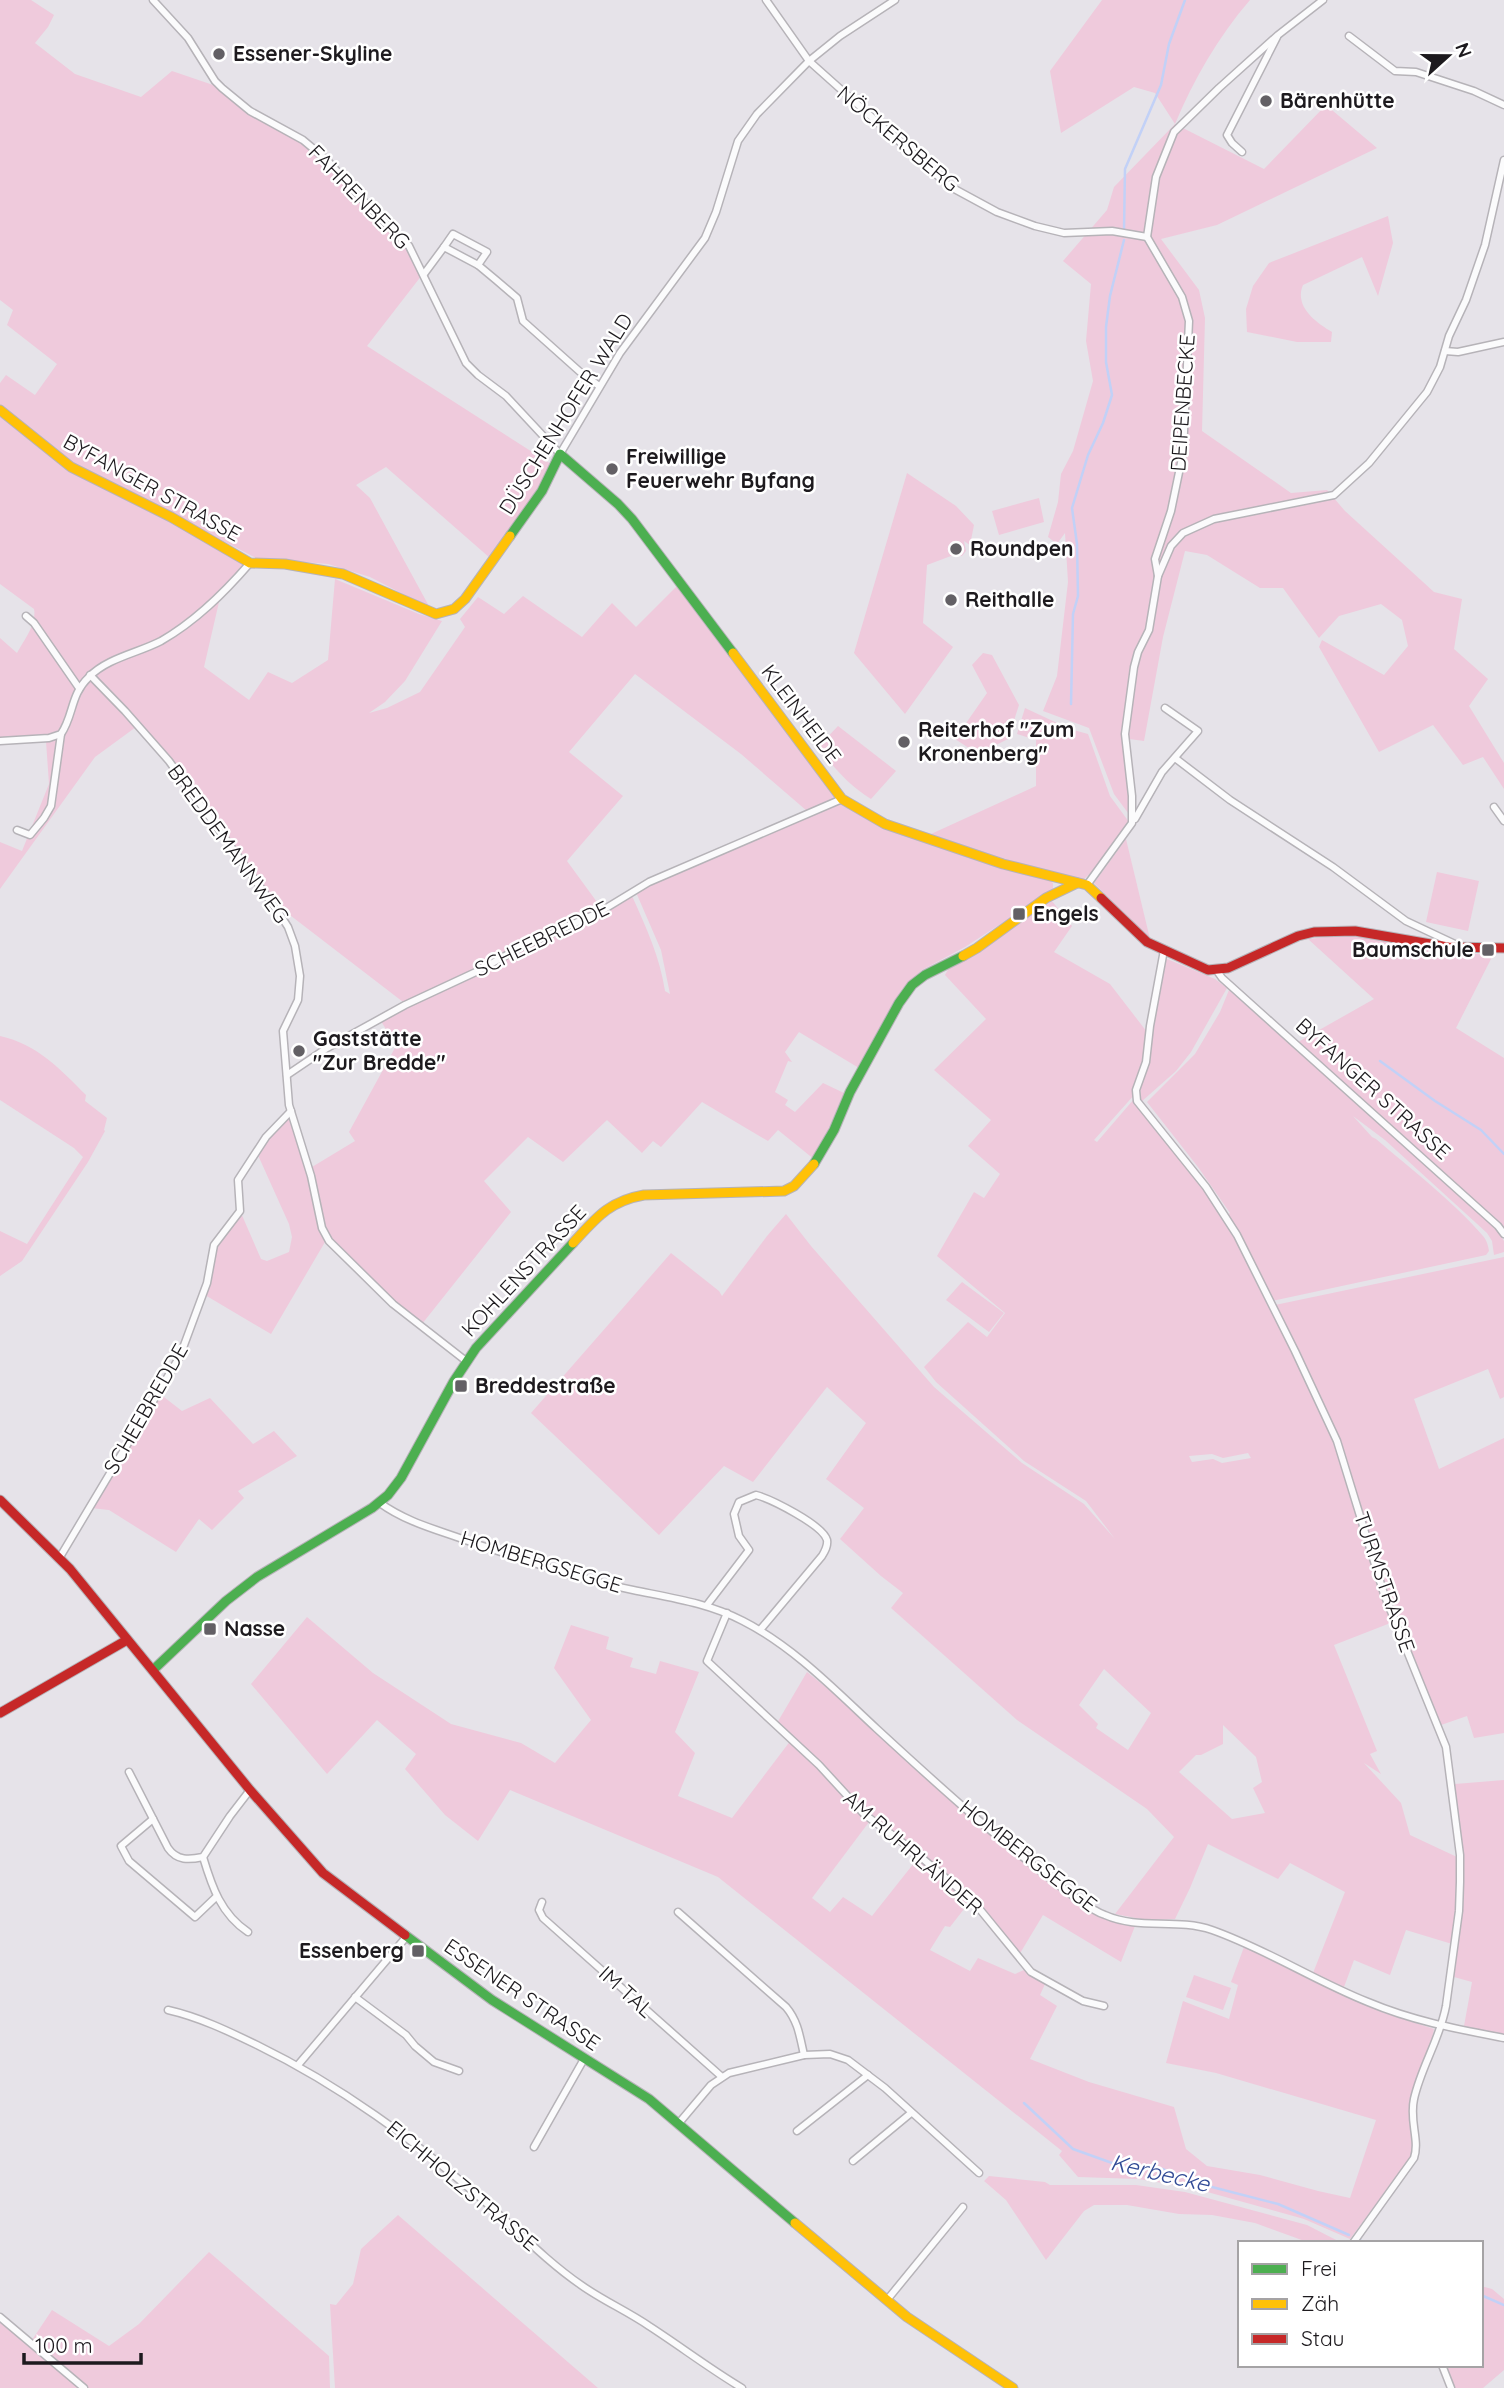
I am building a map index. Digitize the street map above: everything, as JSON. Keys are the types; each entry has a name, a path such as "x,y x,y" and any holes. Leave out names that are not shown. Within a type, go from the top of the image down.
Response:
{"street":[{"name":"FAHRENBERG","path":"153,0 188,38 222,88 250,111 303,140 327,160 409,246 466,363 506,396 560,454"},
{"name":"NÖCKERSBERG","path":"766,0 808,61 949,186 997,212 1035,226 1063,233 1112,231 1147,237"},
{"name":"DÜSCHENHOFER WALD","path":"254,563 285,564 342,574 436,614 447,613 465,599 542,491 560,454 620,353 705,238 738,141 757,114 808,61 895,0"},
{"path":"1147,237 1156,177 1174,132 1278,35 1323,0"},
{"path":"1242,152 1232,144 1227,135 1278,35"},
{"path":"1349,36 1395,71 1416,72 1474,91 1504,105"},
{"path":"1132,823 1132,796 1125,734 1134,667 1149,630 1158,576 1171,546 1183,533 1199,524 1335,495 1369,463 1427,392 1466,300 1485,245 1504,160"},
{"path":"424,274 453,234 487,252 478,265"},
{"name":"DEIPENBECKE","path":"1147,237 1182,297 1189,321 1182,453 1171,511 1155,559 1158,576"},
{"path":"444,247 478,265 517,298 523,321 599,386"},
{"path":"1445,351 1471,351 1504,342"},
{"name":"BYFANGER STRASSE","path":"0,410 71,467 254,563"},
{"name":"KLEINHEIDE","path":"560,454 632,519 676,574 842,799 885,824 1003,864 1087,885"},
{"path":"17,830 30,835 51,806 61,734 79,688 101,667 179,631 209,607 254,563"},
{"path":"26,616 40,631 79,688"},
{"name":"BREDDEMANNWEG","path":"90,676 169,761 288,927 299,963 300,988 298,1000 283,1031 290,1111 311,1176 320,1224 328,1241 393,1304 466,1361"},
{"path":"1165,708 1198,731 1162,772 1132,823 1087,885 1147,942 1202,968 1217,971 1298,936 1314,932 1355,931 1436,946 1504,948"},
{"path":"0,741 46,738 61,734"},
{"path":"1175,758 1230,800 1333,867 1406,920 1462,947"},
{"name":"SCHEEBREDDE","path":"287,1075 327,1048 405,1004 478,971 521,947 598,914 656,878 842,799"},
{"path":"1494,807 1504,821"},
{"name":"KOHLENSTRASSE","path":"153,1670 226,1601 257,1577 380,1503 401,1478 466,1361 595,1218 613,1204 627,1198 653,1194 769,1193 783,1191 800,1181 823,1151 850,1092 899,1003 912,985 925,975 976,948 1046,898 1077,883"},
{"name":"TURMSTRASSE","path":"1164,950 1146,1062 1136,1090 1137,1101 1206,1187 1237,1235 1300,1363 1337,1441 1384,1594 1446,1747 1460,1854 1460,1882 1444,2017 1416,2087 1411,2119 1416,2146 1413,2158 1354,2241"},
{"name":"BYFANGER STRASSE","path":"1217,971 1504,1234"},
{"name":"SCHEEBREDDE","path":"60,1557 181,1352 207,1283 214,1245 240,1211 238,1180 266,1137 290,1111"},
{"path":"707,1605 750,1550 739,1536 734,1514 737,1505 744,1498 752,1496 769,1499 821,1531 827,1544 825,1551 760,1630"},
{"name":"ESSENER STRASSE","path":"0,1500 60,1557 250,1790 323,1873 492,2000 627,2085 679,2123 915,2323 1013,2388"},
{"name":"HOMBERGSEGGE","path":"380,1503 427,1527 506,1554 604,1583 707,1605 760,1630 826,1681 1007,1843 1105,1916 1127,1922 1179,1923 1206,1928 1364,2001 1440,2026 1504,2038"},
{"name":"AM RUHRLÄNDER","path":"727,1613 707,1661 819,1765 864,1814 973,1900 1031,1972 1063,1992 1104,2006"},
{"path":"0,1713 127,1640"},
{"path":"129,1772 172,1854 186,1860 203,1857 250,1790"},
{"path":"153,1819 121,1846 129,1861 195,1917 216,1897"},
{"path":"203,1857 216,1897 231,1919 248,1932"},
{"name":"IM TAL","path":"542,1902 539,1910 543,1918 722,2077"},
{"path":"678,1912 786,2007 798,2026 804,2055"},
{"path":"298,2065 407,1936"},
{"path":"355,1997 406,2035 434,2062 459,2071"},
{"name":"EICHHOLZSTRASSE","path":"168,2010 237,2035 298,2065 395,2127 580,2284 648,2325 742,2388"},
{"path":"679,2123 702,2095 722,2077 737,2070 823,2053 841,2057 868,2075 979,2173"},
{"path":"534,2147 584,2059"},
{"path":"797,2131 868,2075"},
{"path":"853,2161 911,2113"},
{"path":"887,2300 962,2207"},
{"path":"0,2317 84,2388"},
{"path":"1443,2367 1451,2388"}],"shaded area":[{"path":"0,0 31,0 54,15 35,43 75,74 141,97 172,71 216,86 242,108 308,147 335,171 409,248 422,275 367,346 551,464 525,509 490,558 386,467 356,485 370,498 430,608 370,577 328,564 256,558 210,534 207,538 245,563 222,589 204,667 249,700 268,672 292,683 328,660 335,579 442,621 405,681 385,702 369,713 387,708 420,692 465,627 460,619 478,597 504,614 523,596 582,637 612,603 636,627 678,585 837,798 807,811 741,754 635,674 569,752 623,796 567,861 605,913 632,896 656,954 665,991 670,994 661,950 635,890 842,801 885,827 975,860 1053,883 1053,890 965,947 922,970 902,989 859,1068 799,1032 785,1052 792,1062 788,1061 775,1092 788,1100 785,1105 795,1112 823,1083 844,1093 815,1160 778,1130 768,1141 702,1102 661,1147 653,1141 642,1153 607,1120 563,1162 528,1137 484,1181 511,1212 422,1324 370,1279 334,1241 321,1215 312,1167 355,1141 349,1132 396,1046 381,1021 407,1005 282,909 144,734 136,727 95,757 0,889 0,842 22,851 49,784 46,741 0,742 0,638 17,653 34,620 34,609 0,584 0,383 6,375 35,395 57,364 7,325 13,310 0,300"},
{"path":"1102,0 1250,0 1208,59 1175,124 1155,93 1134,87 1061,133 1050,71"},
{"path":"1326,105 1377,148 1217,225 1161,239 1199,290 1205,318 1202,431 1291,493 1327,490 1345,511 1434,592 1462,599 1454,649 1488,679 1469,706 1504,763 1504,789 1483,757 1463,765 1433,725 1379,752 1319,647 1322,640 1384,675 1408,646 1402,620 1381,604 1339,616 1319,638 1283,588 1260,588 1207,555 1185,551 1163,637 1144,741 1122,738 1131,817 1114,794 1089,728 1043,711 1057,676 1068,582 1065,533 1057,544 1048,537 1058,502 1061,474 1073,451 1093,381 1086,341 1091,284 1063,261 1107,210 1114,187 1175,124 1264,169"},
{"path":"1388,216 1393,243 1378,296 1362,257 1303,285 1301,300 1308,313 1332,332 1331,342 1297,342 1247,332 1246,309 1253,286 1269,263"},
{"path":"907,473 956,506 974,525 970,545 964,541 966,551 962,556 951,556 927,565 923,623 953,647 905,714 854,653"},
{"path":"1039,498 1044,522 999,535 992,511"},
{"path":"983,653 992,655 1019,705 1008,739 978,754 955,739 987,693 972,665"},
{"path":"1025,708 1070,729 1088,734 1110,796 1129,822 1097,867 1083,880 1003,859 931,834 1036,786 1036,740 1017,734"},
{"path":"838,726 896,771 871,799 856,789 821,751 821,744"},
{"path":"1126,839 1150,939 1094,883"},
{"path":"1437,872 1479,881 1468,931 1426,922"},
{"path":"1052,901 1072,926 1054,952 1110,984 1147,1032 1145,1054 1135,1094 1094,1140 1097,1142 1134,1099 1206,1190 1235,1235 1330,1428 1393,1622 1334,1645 1377,1751 1370,1754 1381,1774 1364,1763 1401,1803 1410,1835 1457,1857 1458,1881 1452,1944 1406,1930 1390,1975 1354,1960 1344,1987 1313,1973 1345,1892 1290,1863 1278,1879 1208,1844 1175,1919 1146,1920 1115,1914 1174,1837 1147,1809 1017,1720 891,1608 903,1593 840,1539 864,1508 826,1479 866,1423 827,1387 753,1482 724,1466 659,1535 531,1413 671,1253 722,1296 786,1214 934,1387 1022,1463 1084,1504 1115,1539 1086,1501 1024,1461 936,1382 924,1367 968,1322 987,1337 1005,1313 937,1256 974,1192 984,1198 1000,1174 968,1146 991,1120 934,1070 986,1019 945,975 950,966","holes":["1248,1453 1251,1458 1222,1463 1213,1459 1192,1462 1189,1456 1212,1454 1223,1458","1104,1669 1151,1713 1128,1750 1096,1728 1098,1724 1079,1705","1223,1725 1256,1757 1262,1782 1253,1788 1265,1813 1232,1819 1179,1772 1196,1755 1223,1744"]},
{"path":"1345,935 1373,937 1443,952 1493,955 1456,1028 1504,1058 1504,1229 1298,1042 1374,999 1308,939"},
{"path":"1167,959 1215,979 1227,988 1191,1052 1176,1071 1141,1102 1140,1088 1164,962"},
{"path":"1229,990 1497,1230 1504,1241 1504,1252 1494,1255 1492,1241 1487,1233 1385,1140 1353,1116 1372,1137 1459,1211 1484,1238 1489,1251 1486,1255 1272,1301 1227,1215 1230,1213 1147,1102 1195,1054 1220,1012"},
{"path":"0,1036 37,1051 86,1095 85,1101 107,1118 105,1131 88,1162 22,1261 0,1276 0,1231 27,1244 83,1157 74,1148 0,1100"},
{"path":"288,1116 306,1167 315,1213 325,1242 271,1334 205,1295 217,1243 241,1213 261,1259 267,1261 289,1252 292,1237 289,1224 257,1153 268,1136"},
{"path":"1504,1257 1504,1397 1500,1399 1488,1369 1414,1399 1439,1469 1504,1438 1504,1733 1474,1738 1467,1716 1441,1725 1386,1590 1341,1447 1275,1305"},
{"path":"962,1282 1004,1313 989,1332 946,1300"},
{"path":"160,1394 182,1411 210,1398 253,1444 274,1431 297,1456 238,1491 244,1498 212,1530 199,1519 176,1552 109,1510 91,1508"},
{"path":"307,1617 373,1673 451,1724 521,1743 555,1763 591,1720 554,1668 571,1625 609,1637 606,1649 633,1658 630,1667 656,1674 660,1661 699,1672 675,1732 695,1753 678,1796 732,1818 791,1740 869,1822 812,1898 830,1912 843,1897 872,1916 918,1858 971,1900 950,1927 945,1926 930,1950 970,1971 978,1958 1015,1974 1024,1970 1045,1984 1040,1995 1057,2006 1030,2059 1089,2082 1174,2107 1186,2149 1207,2166 1260,2175 1350,2198 1376,2120 1216,2073 1166,2063 1183,2001 1229,2019 1238,1985 1231,1982 1244,1947 1381,2012 1434,2029 1411,2102 1412,2156 1350,2239 1304,2219 1193,2188 1138,2179 1078,2177 1059,2155 1062,2151 718,1877 510,1790 478,1841 445,1815 405,1769 416,1754 377,1720 327,1774 251,1684"},
{"path":"807,1672 853,1709 911,1765 1011,1851 1094,1914 1107,1920 1135,1926 1121,1962 1043,1915 1019,1955 976,1897 863,1812 818,1760 777,1723"},
{"path":"1504,1780 1504,2035 1464,2026 1472,1982 1454,1977 1464,1857 1456,1812 1455,1784"},
{"path":"1194,1975 1231,1988 1223,2010 1186,1997"},
{"path":"989,2176 1045,2182 1050,2185 1136,2185 1185,2192 1307,2225 1338,2241 1304,2241 1255,2223 1212,2215 1179,2214 1127,2205 1094,2205 1084,2211 1046,2260 1006,2200 984,2181"},
{"path":"398,2215 598,2388 335,2388 330,2304 336,2305 353,2284 361,2249"},
{"path":"209,2252 329,2356 330,2388 87,2388 32,2340 52,2310 109,2346 139,2324"},
{"path":"1483,2287 1492,2289 1504,2299 1504,2370 1483,2388 1452,2388 1445,2367 1483,2367"},
{"path":"0,2317 82,2388 0,2388"}],"waterway":[{"name":"DEIPENBECKE","path":"1124,231 1125,169 1161,85 1169,44 1185,0"},
{"name":"DEIPENBECKE","path":"1071,704 1073,614 1078,596 1077,544 1072,508 1088,455 1112,395 1106,362 1106,327 1110,296 1124,240"},
{"path":"1380,1061 1481,1130 1504,1154"},
{"name":"Kerbecke","path":"1024,2103 1073,2149 1126,2168 1162,2169 1212,2187 1278,2204 1349,2235"},
{"name":"Kerbecke","path":"1483,2296 1504,2305"}],"traffic: fast":[{"path":"510,536 542,491 560,454 632,519 733,653"},
{"path":"814,1164 899,1003 912,985 925,975 963,956"},
{"path":"153,1670 226,1601 257,1577 372,1508 388,1495 401,1478 454,1381 476,1348 573,1243"},
{"path":"405,1935 492,2000 649,2099 795,2223"}],"traffic: slow":[{"path":"0,410 71,467 171,517 250,563 285,564 343,574 436,614 454,609 465,599 510,536"},
{"path":"733,653 842,799 885,824 1003,864 1087,885 1101,898"},
{"path":"963,956 1046,898 1077,883"},
{"path":"573,1243 604,1212 632,1198 644,1195 784,1191 794,1186 814,1164"},
{"path":"795,2223 907,2317 1013,2388"}],"traffic: jam":[{"path":"1101,898 1147,942 1208,970 1228,968 1298,936 1314,932 1355,931 1448,947 1504,948"},
{"path":"0,1500 70,1569 250,1790 323,1873 405,1935"},
{"path":"0,1713 127,1640"}],"place":[{"name":"Essener-Skyline","path":"219,54"},
{"name":"Bärenhütte","path":"1266,101"},
{"name":"Freiwillige Feuerwehr Byfang","path":"612,469"},
{"name":"Roundpen","path":"956,549"},
{"name":"Reithalle","path":"951,600"},
{"name":"Reiterhof \"Zum Kronenberg\"","path":"904,742"},
{"name":"Engels","path":"1019,914"},
{"name":"Baumschule","path":"1488,950"},
{"name":"Gaststätte \"Zur Bredde\"","path":"299,1051"},
{"name":"Breddestraße","path":"461,1386"},
{"name":"Nasse","path":"210,1629"},
{"name":"Essenberg","path":"418,1951"}]}
